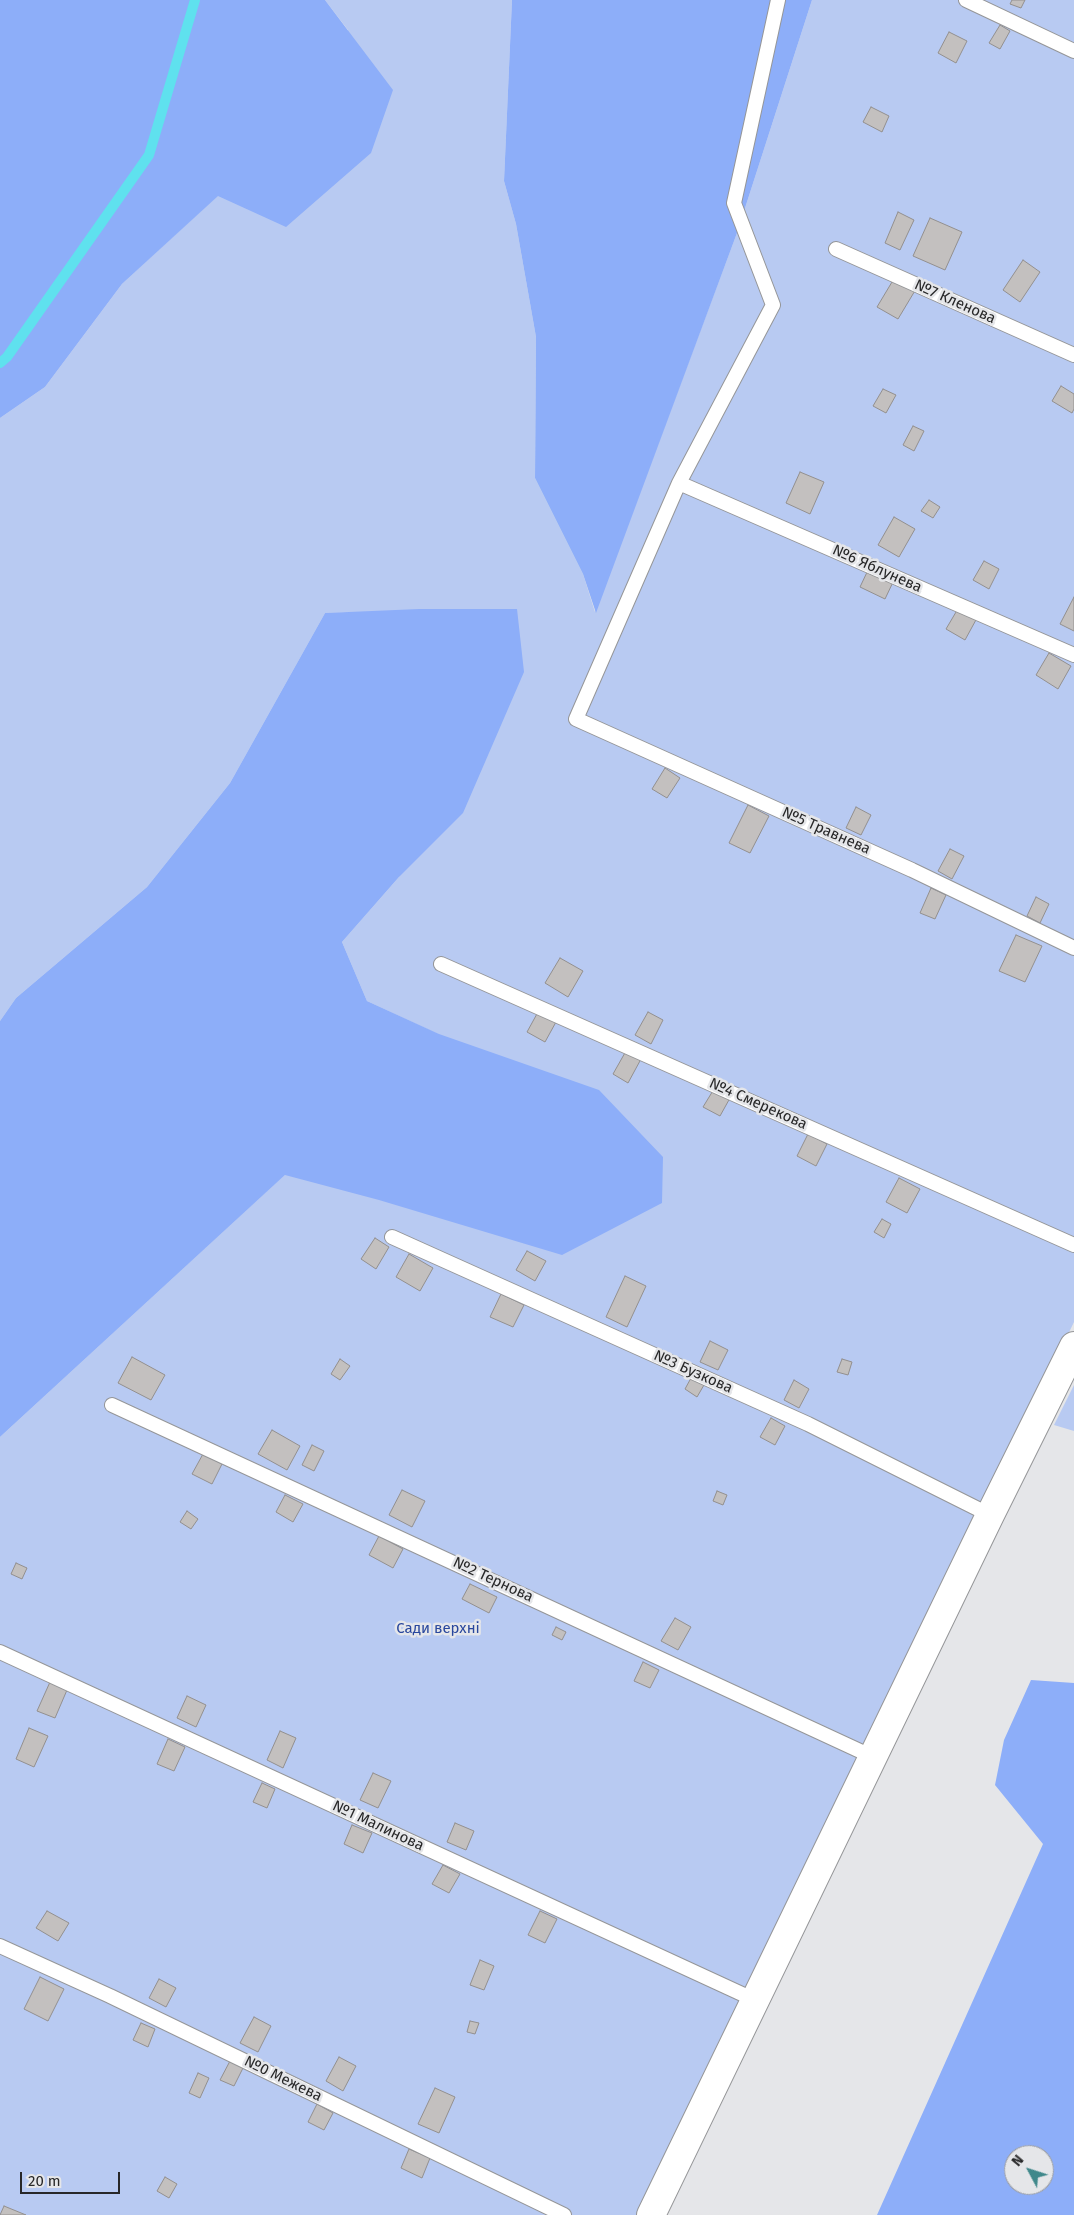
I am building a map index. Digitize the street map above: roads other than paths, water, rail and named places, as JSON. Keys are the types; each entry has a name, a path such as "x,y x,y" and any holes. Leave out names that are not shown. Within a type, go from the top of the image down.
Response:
{"street":[{"path":"651,2215 990,1515 1074,1346"}],"lane":[{"path":"680,483 773,305 734,203 778,0"},
{"path":"966,0 1074,51"},
{"name":"№7 Кленова","path":"836,249 1074,355"},
{"name":"№6 Яблунева","path":"680,483 1074,655"},
{"name":"№5 Травнева","path":"680,483 576,719 912,870 1074,948"},
{"name":"№4 Смерекова","path":"441,964 1074,1245"},
{"name":"№3 Бузкова","path":"392,1237 808,1424 990,1515"},
{"name":"№2 Тернова","path":"112,1405 873,1756"},
{"name":"№1 Малинова","path":"0,1652 755,2000"},
{"name":"№0 Межева","path":"0,1946 119,2000 564,2215"}],"waterway":[{"path":"0,363 7,357 149,155 195,0"}],"park label":[{"name":"Сади верхні","path":"438,1629"}]}
